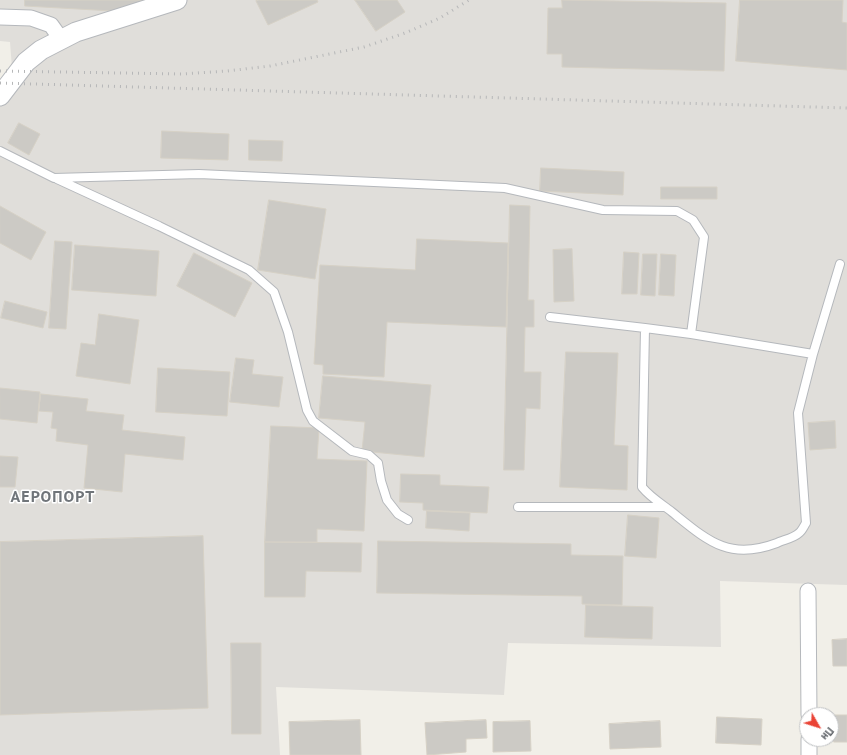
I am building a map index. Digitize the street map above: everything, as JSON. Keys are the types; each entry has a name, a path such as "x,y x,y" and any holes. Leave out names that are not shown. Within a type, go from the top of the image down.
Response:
{"street":[{"path":"0,96 26,62 41,50 76,32 176,0"},
{"path":"0,17 31,18 51,25 62,39"},
{"path":"808,591 809,707"}],"lane":[{"path":"0,151 248,270 274,292 288,332 307,410 313,421 352,451 369,455 378,463 381,481 387,500 398,514 408,520"},
{"path":"54,178 199,174 505,188 603,210 677,211 693,220 704,237 691,334"},
{"path":"645,328 642,487 651,497 706,539 727,549 747,550 769,546 799,534 806,523 798,413 813,354 840,264"},
{"path":"550,317 691,334 813,354"},
{"path":"518,507 666,507"}],"shaded area":[{"path":"0,0 847,0 847,585 720,581 721,647 508,643 504,695 276,687 280,755 0,755 0,97 13,81 10,42 0,41"}],"building":[{"path":"25,0 148,0 113,11 25,6"},
{"path":"317,0 318,2 268,25 256,1"},
{"path":"355,0 397,0 405,12 376,31"},
{"path":"562,0 726,3 724,71 562,67 562,54 547,54 548,8 562,8"},
{"path":"740,0 843,0 842,22 847,23 847,70 736,61"},
{"path":"19,123 40,134 29,155 8,143"},
{"path":"162,131 229,134 228,160 161,158"},
{"path":"249,140 283,141 282,161 249,160"},
{"path":"541,168 624,172 623,195 540,191"},
{"path":"661,187 717,187 717,199 661,199"},
{"path":"269,200 326,209 315,279 258,270"},
{"path":"510,205 530,206 528,300 534,300 534,327 525,327 524,372 541,372 540,409 526,408 524,470 504,470"},
{"path":"0,206 46,232 31,260 0,243"},
{"path":"417,239 508,243 506,327 387,322 384,377 323,374 323,365 314,364 320,265 415,270"},
{"path":"55,241 72,242 66,329 49,328"},
{"path":"75,245 159,251 156,296 72,290"},
{"path":"572,249 574,301 554,302 553,250"},
{"path":"624,252 639,253 637,294 622,294"},
{"path":"194,253 252,283 235,317 177,286"},
{"path":"643,254 657,254 655,296 641,295"},
{"path":"661,254 676,255 674,296 659,295"},
{"path":"5,301 47,312 43,328 1,318"},
{"path":"99,314 139,320 130,384 76,376 81,343 95,345"},
{"path":"566,352 618,353 614,445 628,446 627,490 560,487"},
{"path":"236,358 254,360 252,374 283,377 279,407 230,402"},
{"path":"158,368 230,372 227,416 156,412"},
{"path":"323,376 431,385 424,457 362,451 365,422 319,418"},
{"path":"0,388 40,392 37,423 0,419"},
{"path":"41,394 88,399 86,411 124,415 122,430 185,437 183,460 125,454 122,492 84,488 88,445 56,441 57,429 51,428 53,412 39,411"},
{"path":"835,421 836,448 810,450 808,423"},
{"path":"271,426 319,428 317,459 367,461 364,531 317,529 317,542 265,542"},
{"path":"0,456 18,457 15,487 0,487"},
{"path":"401,474 440,475 440,485 489,487 487,513 423,510 423,503 400,502"},
{"path":"427,511 470,513 469,531 426,528"},
{"path":"628,515 659,518 656,558 625,556"},
{"path":"203,536 208,708 0,715 0,542"},
{"path":"378,541 571,544 571,555 623,556 622,605 582,604 582,596 377,593"},
{"path":"265,542 362,543 361,572 306,571 305,597 265,597"},
{"path":"586,605 653,607 652,639 585,637"},
{"path":"847,639 847,666 833,666 832,640"},
{"path":"231,643 261,643 261,734 232,734"},
{"path":"839,715 847,715 847,742 839,742"},
{"path":"717,717 762,719 761,745 716,743"},
{"path":"360,720 361,755 290,755 289,722"},
{"path":"486,720 487,738 466,739 466,752 427,755 425,723"},
{"path":"530,721 531,751 493,752 493,722"},
{"path":"660,721 661,747 610,749 609,724"}],"railway":[{"path":"0,71 182,74 270,66 364,47 405,33 440,18 469,0"},
{"path":"0,83 847,108"}],"district":[{"name":"АЕРОПОРТ","path":"53,497"}]}
